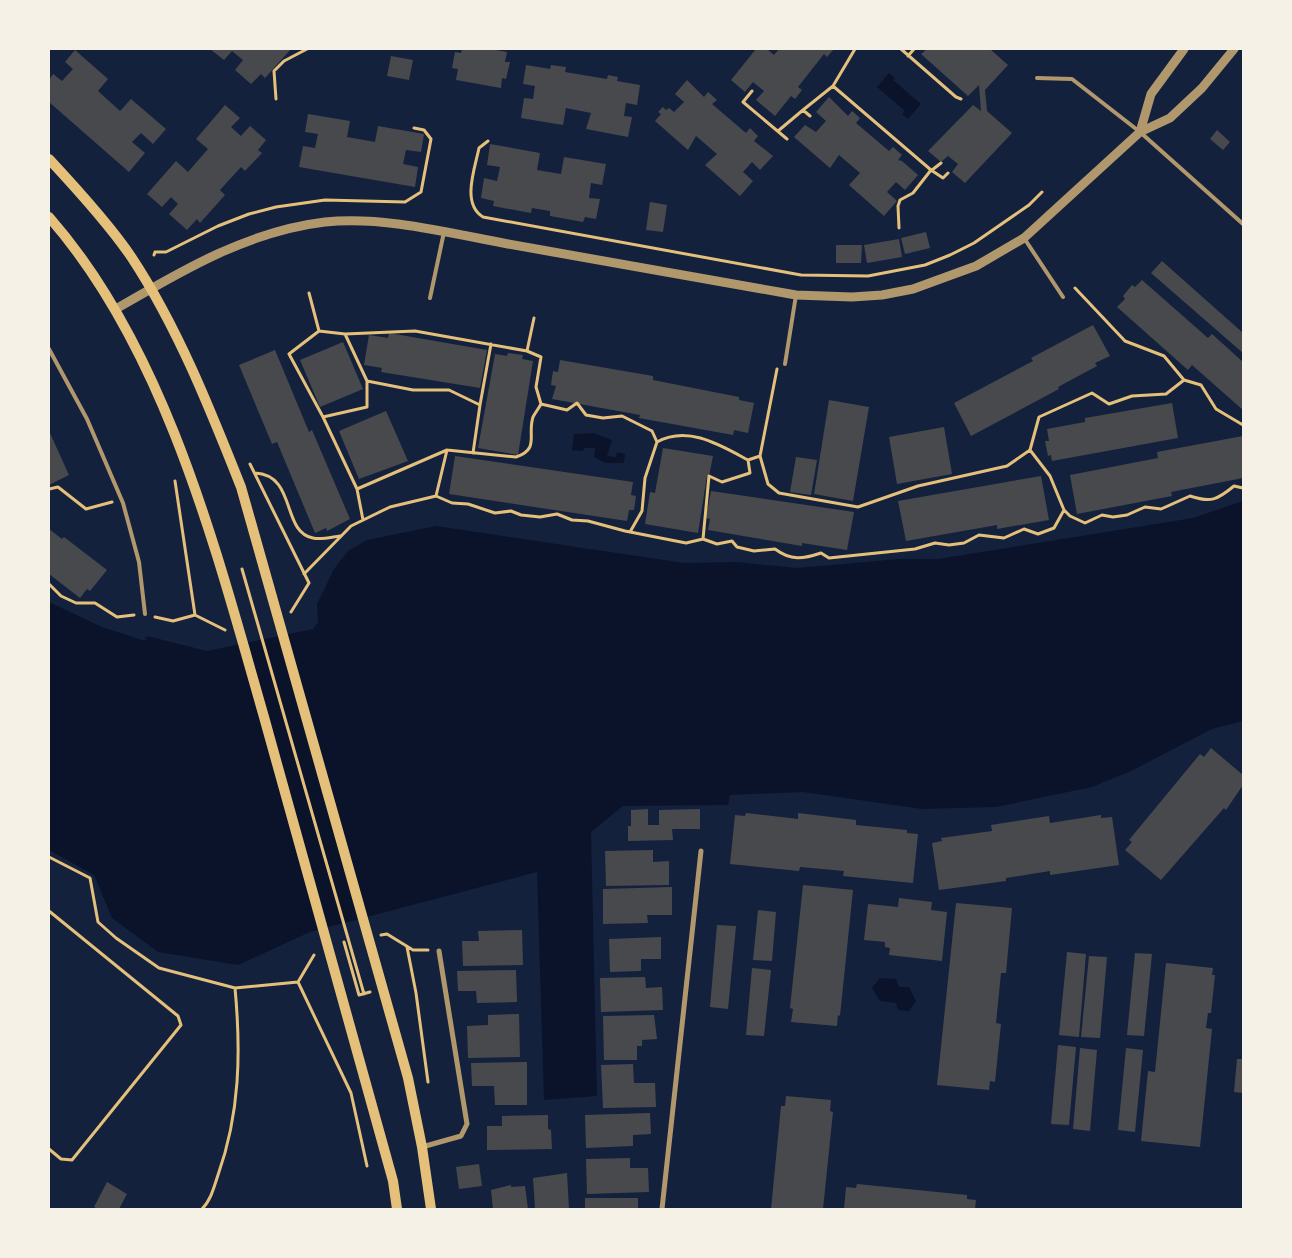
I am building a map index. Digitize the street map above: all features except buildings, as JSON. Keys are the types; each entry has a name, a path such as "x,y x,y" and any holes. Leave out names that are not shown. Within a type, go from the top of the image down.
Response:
{"main road":[{"path":"49,158 130,256 151,289 206,400 241,487 408,1078 422,1147 431,1209"},
{"path":"49,217 116,309 183,456 224,577 347,1012 393,1182 397,1209"}],"street":[{"path":"1140,132 1150,94 1184,49"},
{"path":"116,309 244,242 324,222 354,220 444,232 796,295 852,297 913,289 976,266 1024,238 1140,132 1170,118 1202,88 1234,49"},
{"path":"662,1209 701,851"},
{"path":"422,1147 461,1136 467,1124 439,951"}],"lane":[{"path":"1037,78 1072,79 1140,132 1243,224"},
{"path":"430,298 444,232"},
{"path":"1024,238 1063,297"},
{"path":"786,364 796,295"},
{"path":"49,349 87,419 122,500 139,562 145,614"}],"path":[{"path":"276,99 274,71 284,61 307,49"},
{"path":"778,131 833,86 855,49"},
{"path":"901,49 956,98 961,99"},
{"path":"908,56 914,49"},
{"path":"833,86 931,170 943,178 948,173"},
{"path":"752,91 743,102 787,139"},
{"path":"803,110 810,116"},
{"path":"154,255 155,252 166,252 242,217 276,207 325,200 405,202 420,192 431,138 424,130 414,128"},
{"path":"488,141 479,148 470,196 474,209 483,217 801,275 868,276 925,265 974,243 1029,205 1042,192"},
{"path":"899,228 900,200 913,193 931,170 941,163"},
{"path":"1075,288 1125,341 1164,356 1184,380 1201,385 1216,409 1243,425"},
{"path":"309,293 319,331"},
{"path":"527,351 534,318"},
{"path":"364,520 357,489 323,417 290,354 319,331 345,334 415,331 527,351 541,357 536,387 542,404"},
{"path":"323,417 367,406 367,381 345,334"},
{"path":"473,453 491,344"},
{"path":"778,363 760,456 768,484 779,493 858,507 918,486 1007,466 1030,450 1040,417 1092,393 1109,404 1132,396 1166,394 1184,380"},
{"path":"367,381 413,390 449,390 480,405"},
{"path":"542,404 567,410 577,404 586,415 603,418 622,416 652,431 657,442"},
{"path":"357,489 447,450 516,457 524,454 530,448 533,418 542,404"},
{"path":"630,532 642,511 645,478 657,442 670,434 707,438 748,460 760,456"},
{"path":"436,496 447,450"},
{"path":"1030,450 1050,476 1064,510 1070,516 1085,524 1102,515 1113,517 1127,515 1145,507 1161,509 1190,496 1205,500 1220,498 1234,486 1243,488"},
{"path":"703,539 709,476 722,482 750,473 748,460"},
{"path":"250,464 309,583 294,610 286,615"},
{"path":"255,473 265,474 280,486 293,518 304,534 313,538 342,536"},
{"path":"174,474 195,615"},
{"path":"49,489 58,487 86,509 122,500"},
{"path":"304,574 351,526 390,506 436,496 452,503 468,504 495,513 511,510 521,516 540,517 557,514 572,520 588,520 630,532 686,542 703,539 717,544 732,541 737,547 754,551 775,549 786,557 802,559 821,552 830,558 915,549 935,543 949,546 964,543 979,534 1004,538 1024,529 1038,534 1054,528 1064,510"},
{"path":"242,569 364,994 359,995 344,942"},
{"path":"49,584 68,600 76,603 95,602 117,617 145,614 173,621 195,615 222,631 230,630"},
{"path":"254,629 264,629"},
{"path":"49,857 90,878 98,922 116,938 159,968 235,988 298,982"},
{"path":"49,911 178,1016 180,1025 72,1160 62,1159 49,1149"},
{"path":"407,946 416,993 428,1082"},
{"path":"202,1209 209,1203 225,1156 238,1096 238,1023 235,988"},
{"path":"209,1203 211,1209"}],"water":[{"path":"889,73 895,78 893,80 921,104 908,119 902,114 905,111 877,87"},
{"path":"594,433 612,440 607,456 616,457 617,452 625,454 624,463 605,463 594,457 595,448 584,448 583,451 572,450 574,434"},
{"path":"1243,501 1243,721 1212,729 1131,771 1092,787 996,807 922,809 803,792 730,795 728,805 623,806 591,832 597,1096 544,1100 537,872 310,932 238,965 158,952 112,918 94,875 49,850 49,602 102,627 145,641 147,636 207,651 313,629 318,622 317,604 334,569 348,551 367,540 436,526 684,563 736,562 797,568 899,559 938,559 1193,518"},
{"path":"880,978 896,979 899,987 909,987 916,1001 909,1011 898,1010 896,1003 880,1001 872,988"}]}
